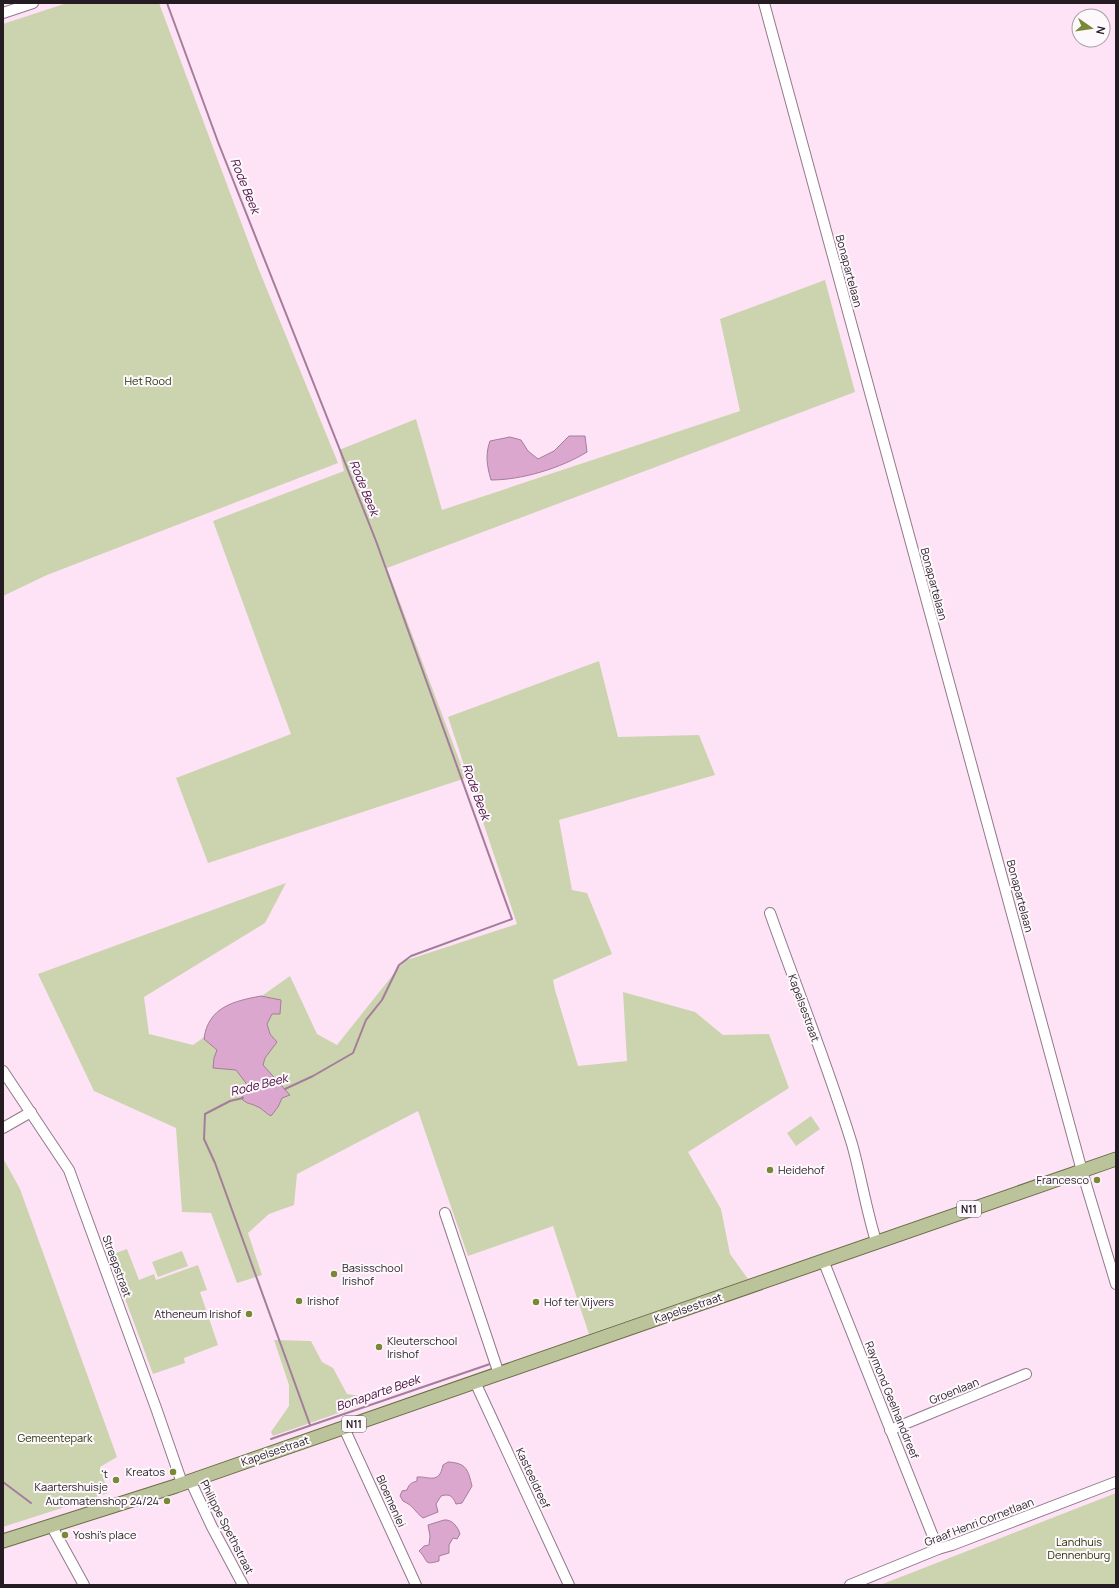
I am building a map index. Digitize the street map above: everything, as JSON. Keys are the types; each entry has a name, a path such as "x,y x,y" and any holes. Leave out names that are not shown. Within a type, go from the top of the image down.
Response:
{"main road":[{"name":"Kapelsestraat","path":"51,1525 186,1482 344,1428 876,1241 1116,1159"},
{"name":"N11","path":"3,1541 51,1525"}],"street":[{"path":"3,13 33,3"},
{"name":"Bonapartelaan","path":"764,3 1082,1171 1116,1284"},
{"name":"Kapelsestraat","path":"770,913 851,1144 864,1189 868,1217 876,1241"},
{"name":"Streepstraat","path":"3,1071 69,1170 156,1408 186,1482"},
{"path":"3,1128 31,1112"},
{"path":"445,1214 499,1374"},
{"name":"Raymond Geelhanddreef","path":"823,1260 938,1549"},
{"name":"Groenlaan","path":"890,1430 1026,1374"},
{"name":"Kasteeldreef","path":"475,1382 569,1585"},
{"name":"Bloemenlei","path":"344,1428 416,1585"},
{"name":"Philippe Spethstraat","path":"186,1482 243,1585"},
{"name":"Graaf Henri Cornetlaan","path":"850,1585 938,1549 1116,1482"},
{"path":"51,1525 84,1585"}],"green space":[{"name":"Het Rood","path":"67,3 159,3 259,270 338,463 47,575 3,596 3,24"},
{"path":"825,280 855,392 387,568 466,778 208,863 176,778 291,734 213,521 344,471 339,450 416,419 442,510 740,411 720,319"},
{"path":"599,661 618,737 699,735 715,775 559,820 572,890 587,893 612,954 553,980 555,990 578,1066 627,1061 623,992 695,1012 723,1035 769,1034 789,1088 688,1152 721,1209 730,1254 748,1279 589,1334 553,1226 468,1256 418,1111 297,1174 294,1205 269,1214 248,1233 262,1275 237,1283 211,1213 182,1212 176,1128 94,1091 38,974 286,883 265,923 144,997 149,1034 193,1045 290,976 317,1034 337,1045 404,961 517,924 448,717"},
{"path":"811,1116 820,1129 796,1146 787,1133"},
{"name":"Gemeentepark","path":"3,1158 20,1189 117,1457 100,1467 108,1493 3,1527"},
{"path":"127,1249 139,1280 154,1274 156,1280 198,1265 207,1290 200,1292 218,1345 184,1358 185,1363 153,1374 110,1258 116,1253"},
{"path":"182,1251 188,1266 158,1277 152,1262"},
{"path":"274,1340 311,1341 322,1362 333,1368 347,1394 360,1396 364,1404 273,1436 271,1432 289,1406 289,1385"},
{"name":"Landhuis Dennenburg","path":"1116,1493 1116,1585 880,1585"}],"water":[{"path":"569,436 585,436 587,452 577,458 541,472 515,478 491,480 487,460 487,451 490,441 510,437 521,440 528,451 538,459 554,451"},
{"path":"261,996 281,1000 280,1014 272,1014 267,1024 270,1034 277,1042 265,1058 263,1065 290,1095 282,1098 278,1107 271,1116 260,1108 246,1102 241,1098 248,1091 246,1083 236,1070 213,1068 217,1050 204,1039 206,1028 211,1019 224,1007 241,1000"},
{"path":"448,1462 459,1464 466,1468 472,1486 462,1503 456,1504 449,1495 441,1496 436,1504 438,1512 423,1518 410,1505 403,1501 400,1496 402,1491 407,1490 410,1484 417,1481 417,1477 436,1477 439,1475 443,1465"},
{"path":"444,1520 450,1521 454,1524 460,1534 457,1539 453,1538 449,1545 449,1553 439,1556 439,1561 430,1563 426,1561 419,1551 424,1546 429,1545 430,1536 428,1525"}],"waterway":[{"name":"Rode Beek","path":"167,3 218,142 376,541 512,919 411,956 399,965 382,1000 366,1020 353,1053 313,1076 285,1089"},
{"name":"Rode Beek","path":"243,1098 230,1101 205,1114 204,1139 215,1163 310,1425"},
{"name":"Bonaparte Beek","path":"271,1439 490,1364"},
{"path":"3,1482 31,1503"}],"place":[{"name":"Heidehof","path":"770,1170"},
{"name":"Francesco","path":"1097,1180"},
{"name":"Basisschool Irishof","path":"334,1274"},
{"name":"Irishof","path":"299,1301"},
{"name":"Hof ter Vijvers","path":"536,1302"},
{"name":"Atheneum Irishof","path":"249,1314"},
{"name":"Kleuterschool Irishof","path":"379,1347"},
{"name":"Kreatos","path":"173,1472"},
{"name":"'t Kaartershuisje","path":"116,1480"},
{"name":"Automatenshop 24/24","path":"167,1501"},
{"name":"Yoshi’s place","path":"65,1535"}]}
